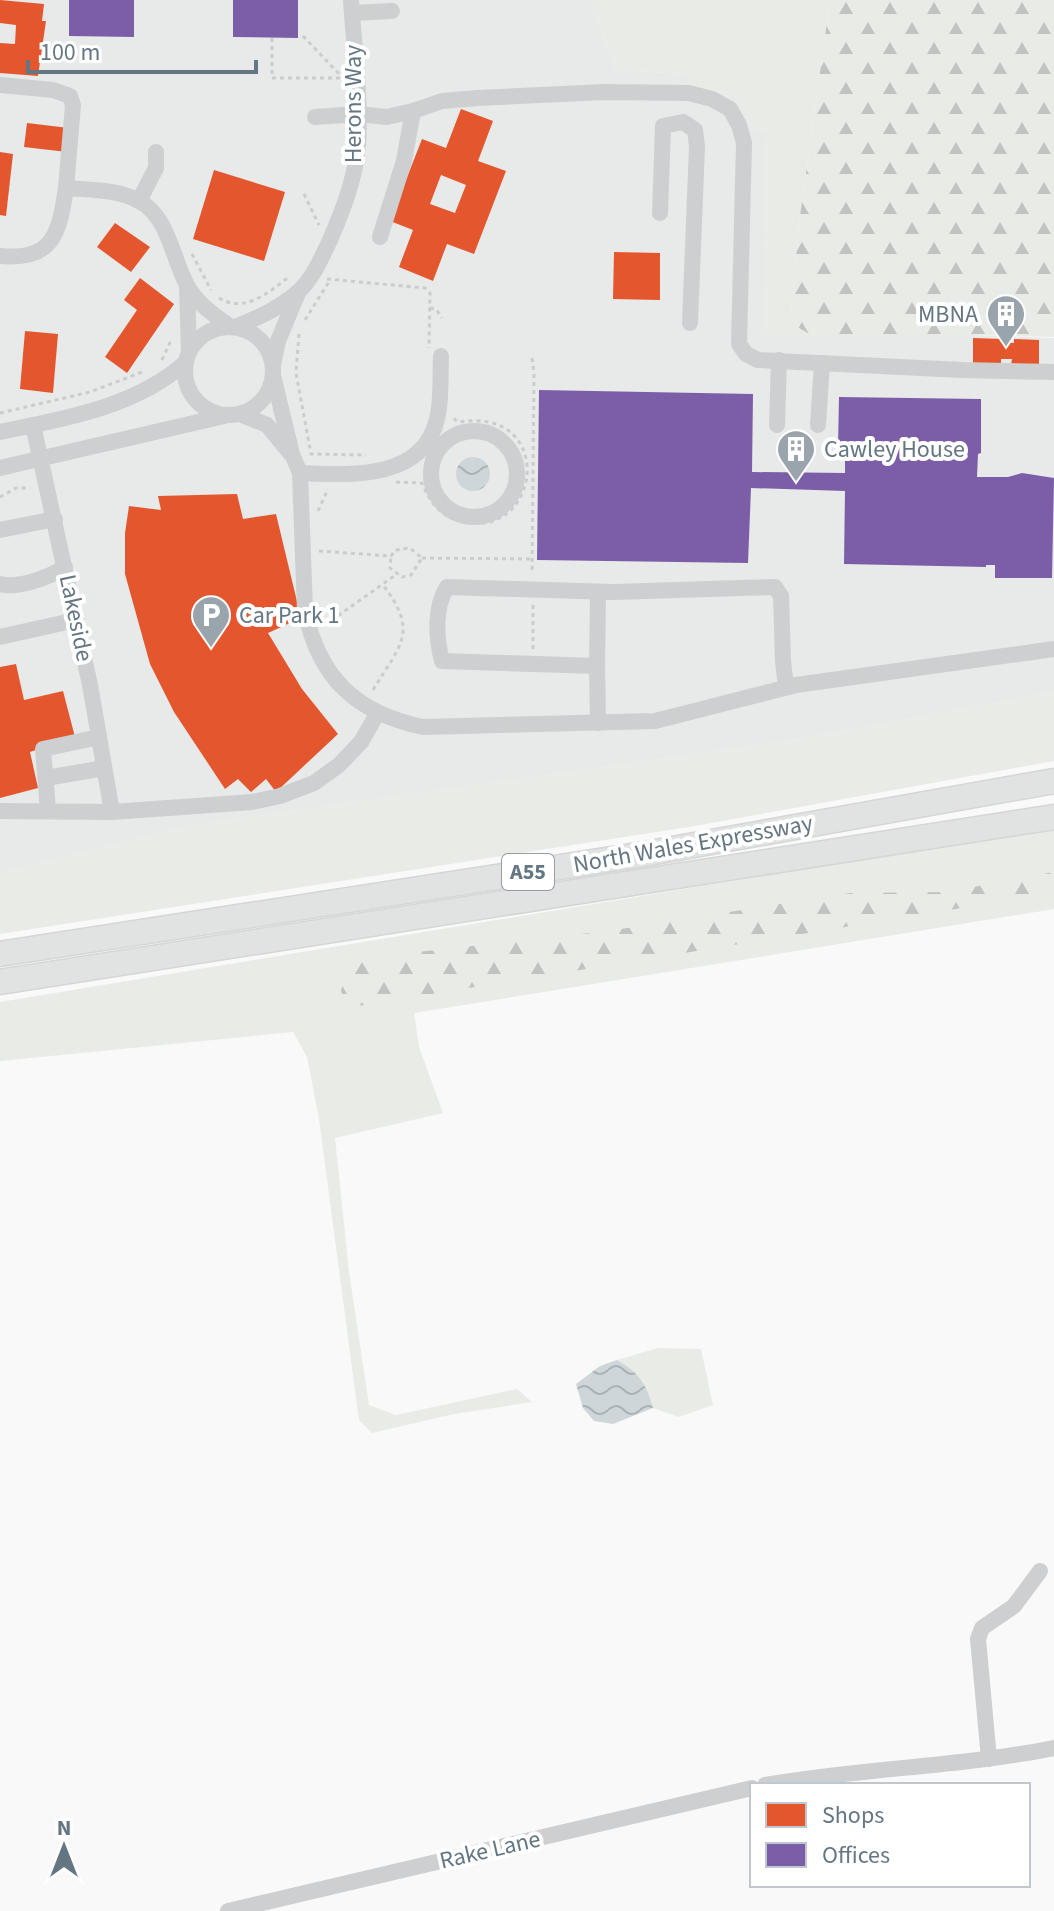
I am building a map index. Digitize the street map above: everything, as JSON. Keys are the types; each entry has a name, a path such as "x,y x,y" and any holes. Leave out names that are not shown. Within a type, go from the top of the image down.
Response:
{"highway":[{"name":"North Wales Expressway","path":"0,954 644,854 1054,781"},
{"name":"North Wales Expressway","path":"0,982 1054,817"}],"street":[{"path":"352,6 392,11"},
{"name":"Herons Way","path":"273,371 278,341 303,274 350,187 358,148 352,6"},
{"path":"0,85 53,90 70,96 73,105 60,227 50,242 36,253 19,258 0,256"},
{"path":"315,117 358,114 387,117 442,101 604,92 689,93 712,99 730,109 744,143 739,344 746,354 758,360 1054,372"},
{"path":"380,237 404,161 413,111"},
{"path":"660,213 663,126 683,122 695,130 697,146 690,323"},
{"path":"139,201 156,168 156,152"},
{"path":"66,188 104,191 139,201 163,228 186,284 198,301 233,327 260,339 269,352 292,454 300,473 305,611 309,633 319,658 336,682 370,709 423,727 655,721 786,687 1054,649"},
{"path":"186,284 185,374 191,394 207,410 267,425 292,454"},
{"name":"Herons Way","path":"233,327 266,314 299,291"},
{"path":"0,432 117,403 155,387 187,358 204,335 233,327"},
{"path":"300,473 343,475 381,472 418,451 430,436 437,419 435,353"},
{"path":"777,425 779,360"},
{"path":"818,425 822,363"},
{"path":"0,468 253,409 265,397 273,371"},
{"name":"Lakeside","path":"33,425 76,620 112,812"},
{"path":"399,464 421,470 431,481 443,504 467,517 493,513 512,494 517,482 517,468 506,444 495,436 482,431 469,431 430,436"},
{"path":"431,481 436,454 456,435"},
{"path":"0,530 55,519"},
{"path":"0,584 5,586 33,580 65,567"},
{"path":"597,666 442,661 437,644 440,598 447,587 598,592 775,587 781,596 786,687"},
{"path":"598,592 598,723"},
{"path":"0,637 76,620"},
{"path":"0,811 112,812 252,802 296,791 314,783 339,765 361,742 370,709"},
{"path":"48,810 43,749 99,737"},
{"path":"46,778 104,768"},
{"path":"989,1759 978,1639 982,1628 1014,1606 1040,1571"},
{"path":"779,1783 876,1769 989,1759 1054,1748"},
{"name":"Rake Lane","path":"228,1911 750,1788"}],"path":[{"path":"303,36 344,78"},
{"path":"272,38 272,78 344,78"},
{"path":"343,66 344,78"},
{"path":"304,194 326,228"},
{"path":"323,215 326,228"},
{"path":"315,232 326,228"},
{"path":"191,251 211,290 226,302 236,305 257,298 303,274 330,280 425,288 430,293 435,353"},
{"path":"330,280 301,327 296,345 296,373 305,431 311,454 367,455"},
{"path":"430,308 436,309 442,318"},
{"path":"161,361 174,330"},
{"path":"532,358 533,664"},
{"path":"0,413 90,392 151,368"},
{"path":"391,482 422,483 437,510 453,520 475,524 493,521 514,507 530,471 523,447 508,428 486,421 458,422 451,415"},
{"path":"316,518 331,483"},
{"path":"0,497 16,488 48,487"},
{"path":"422,558 411,575 402,577 390,568 395,550 410,548 422,558 532,559"},
{"path":"303,550 391,556"},
{"path":"319,630 397,574"},
{"path":"370,709 402,638 403,620 398,605 382,584"}],"shaded area":[{"path":"0,0 590,0 616,70 688,74 690,87 733,94 746,112 750,128 765,131 764,335 1054,338 1054,692 790,741 188,826 0,873"}],"green space":[{"path":"590,0 830,0 799,223 791,311 799,328 816,338 763,335 765,131 750,128 746,112 733,94 689,87 687,74 616,70"},
{"path":"830,0 1054,0 1054,337 816,338 799,328 791,311 799,223"},
{"path":"1054,692 1054,761 689,827 0,934 0,873 188,826 790,741"},
{"path":"1054,828 1054,909 414,1013 419,1047 443,1113 335,1138 349,1272 369,1405 396,1415 517,1389 532,1402 454,1414 372,1433 359,1420 319,1119 307,1057 293,1032 0,1061 0,1002"},
{"path":"1054,872 1054,893 352,1007 345,1002 341,991 350,970 382,956 608,931 850,893 946,892"},
{"path":"658,1348 701,1349 713,1405 679,1417 653,1408 641,1380 617,1360"}],"water":[{"path":"473,457 485,462 490,474 485,486 473,491 461,486 456,474 461,462"},
{"path":"617,1360 641,1380 653,1408 613,1424 594,1421 583,1408 576,1384 600,1366"}],"building: Shops":[{"path":"0,0 44,4 42,21 46,21 38,76 0,73 0,43 15,44 16,25 0,23"},
{"path":"461,109 493,121 478,161 506,171 474,254 447,244 433,281 399,267 413,230 390,221 422,139 446,148","holes":["441,175 466,185 455,213 430,204"]},
{"path":"27,123 69,128 67,152 24,147"},
{"path":"0,152 13,154 6,216 0,215"},
{"path":"214,170 285,192 264,261 193,239"},
{"path":"115,223 150,247 131,272 97,247"},
{"path":"614,252 660,253 660,300 613,299"},
{"path":"140,278 174,304 127,373 105,357 137,310 124,300"},
{"path":"25,331 58,334 53,393 20,389"},
{"name":"MBNA","path":"973,338 1003,339 1003,342 1014,343 1014,339 1039,340 1039,365 1011,365 1012,359 1001,359 1001,365 973,364"},
{"name":"Car Park 1","path":"237,494 243,519 276,514 301,618 268,633 302,689 338,734 276,792 266,779 251,792 238,779 225,789 174,712 150,664 125,574 125,533 129,506 161,510 158,496"},
{"path":"16,664 24,700 63,691 75,737 30,752 38,788 0,798 0,667"}],"building: Offices":[{"path":"69,0 134,0 134,37 69,36"},
{"path":"233,0 298,0 298,38 233,37"},
{"name":"Cawley House","path":"539,390 753,394 752,472 845,473 845,447 838,447 839,397 981,399 981,453 978,454 977,477 1008,477 1022,473 1054,478 1052,578 995,578 995,565 844,564 845,491 751,488 748,563 537,560"}],"place":[{"name":"MBNA","path":"1006,348"},
{"name":"Cawley House","path":"796,483"},
{"name":"Car Park 1","path":"211,649"}]}
